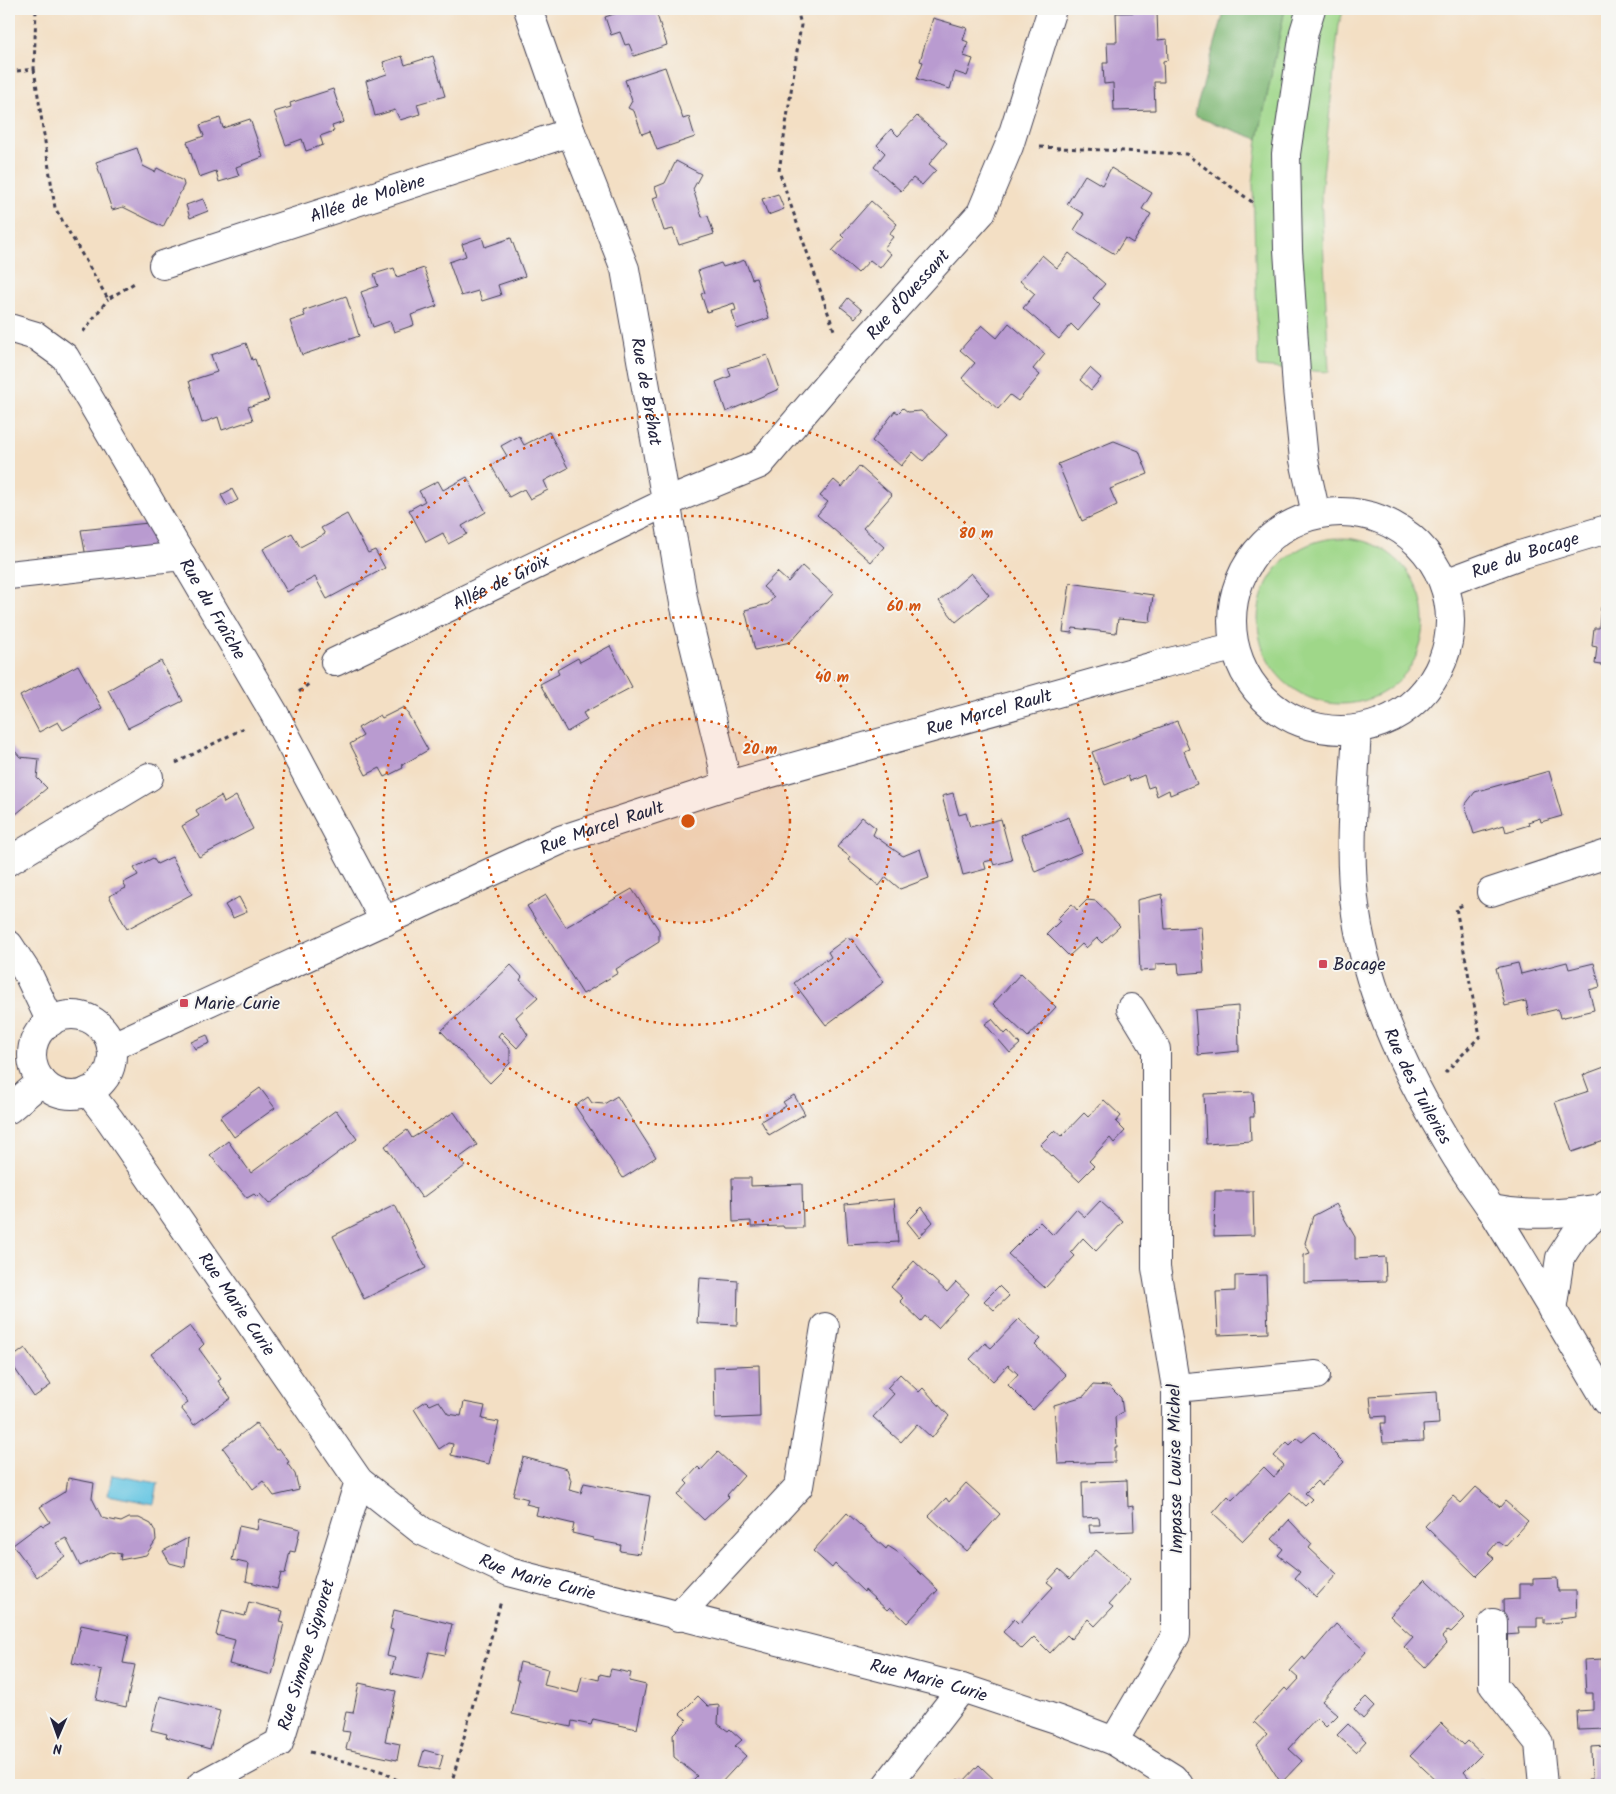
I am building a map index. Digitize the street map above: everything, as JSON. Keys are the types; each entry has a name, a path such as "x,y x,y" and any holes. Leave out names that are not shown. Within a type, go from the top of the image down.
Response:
{"street":[{"name":"Rue de Bréhat","path":"528,9 571,132 625,269 684,603 722,765 725,786"},
{"name":"Rue d'Ouessant","path":"665,503 760,464 846,364 981,213 1009,146 1052,9"},
{"path":"1311,9 1304,32 1286,154 1287,228 1298,407 1304,460 1316,514"},
{"name":"Allée de Molène","path":"163,265 571,132"},
{"name":"Rue du Fraîche","path":"9,328 36,336 65,357 274,713 384,922"},
{"name":"Allée de Groix","path":"335,662 665,503"},
{"path":"1356,512 1394,524 1424,548 1445,583 1452,621 1444,660 1424,693 1394,717 1357,729 1316,728 1279,712 1251,684 1234,647 1232,604 1247,563 1277,532 1316,514 1356,512"},
{"name":"Rue du Bocage","path":"1445,583 1520,555 1607,529"},
{"path":"9,575 182,556"},
{"name":"Rue Marcel Rault","path":"111,1047 562,839 725,786 1161,664 1234,647"},
{"name":"Rue des Tuileries","path":"1357,729 1350,868 1356,915 1365,960 1386,1021 1422,1097 1458,1160 1491,1209 1607,1401"},
{"path":"9,861 149,777"},
{"path":"1491,892 1607,854"},
{"path":"9,945 28,974 51,1022"},
{"name":"Impasse Louise Michel","path":"1114,1741 1176,1635 1176,1388 1156,1268 1156,1049 1131,1008"},
{"path":"72,1015 85,1017 102,1029 111,1047 112,1061 107,1074 99,1084 88,1092 63,1094 42,1081 34,1064 33,1046 38,1034 51,1022 72,1015"},
{"path":"9,1109 42,1081"},
{"name":"Rue Marie Curie","path":"88,1092 110,1120 359,1481 422,1531 509,1572 678,1617 962,1688 1059,1720 1114,1741 1172,1778 1179,1785"},
{"path":"1491,1209 1516,1214 1553,1215 1604,1206"},
{"path":"1552,1310 1560,1258 1575,1235 1604,1206"},
{"path":"678,1617 799,1486 825,1327"},
{"path":"1176,1388 1316,1374"},
{"name":"Rue Simone Signoret","path":"201,1785 279,1743 359,1481"},
{"path":"1493,1623 1493,1685 1539,1743 1543,1785"},
{"path":"887,1785 962,1688"}],"path":[{"path":"36,9 34,69 55,208 108,299"},
{"path":"797,9 801,25 779,171 846,364"},
{"path":"9,72 34,69"},
{"path":"1009,146 1186,154 1287,228"},
{"path":"65,357 108,299 163,265"},
{"path":"1422,1097 1480,1036 1456,908 1491,892"},
{"path":"451,1785 509,1572"},
{"path":"279,1743 384,1772 405,1785"}],"green space":[{"path":"1225,9 1285,9 1258,139 1194,116"},
{"path":"1285,9 1344,9 1339,24 1321,194 1329,372 1258,367 1253,183 1258,139"},
{"path":"1341,538 1365,542 1380,548 1405,569 1414,582 1420,597 1424,621 1420,645 1414,660 1393,685 1380,694 1365,700 1341,704 1317,700 1302,694 1277,673 1268,660 1262,645 1258,621 1262,597 1268,582 1289,557 1302,548 1317,542"}],"water":[{"path":"112,1475 158,1483 154,1504 108,1495"}],"building":[{"path":"297,9 330,9 330,12 297,12"},
{"path":"615,9 655,9 667,45 634,56 629,44 625,45 620,32 611,35 605,17 617,13"},
{"path":"1157,12 1158,40 1167,39 1168,60 1163,61 1164,82 1154,82 1155,110 1114,111 1113,83 1104,84 1103,63 1108,63 1107,42 1117,42 1116,13"},
{"path":"933,18 967,28 963,40 968,42 964,56 973,59 967,76 955,72 950,89 917,79 923,62 920,61"},
{"path":"402,56 405,65 433,56 445,96 417,104 420,114 400,120 395,110 375,116 366,81 387,74 383,62"},
{"path":"665,67 683,119 689,117 695,137 657,150 650,131 642,134 634,111 628,108 632,101 625,80"},
{"path":"333,89 344,122 332,126 334,131 320,136 323,145 306,151 302,139 286,145 274,112 291,107 290,103"},
{"path":"917,116 947,143 929,164 936,170 922,185 913,178 901,191 874,167 885,153 877,145 891,129 898,136"},
{"path":"220,118 223,128 250,119 263,157 236,167 239,176 219,182 216,171 199,177 187,142 204,136 200,125"},
{"path":"137,148 143,166 155,172 157,168 183,181 184,185 163,227 123,207 112,210 96,162"},
{"path":"676,161 701,174 693,189 702,217 708,216 714,234 679,245 673,229 664,231 653,198 658,196 655,187 665,183"},
{"path":"1111,168 1152,193 1142,209 1151,214 1142,229 1133,243 1125,238 1115,254 1074,230 1084,214 1067,204 1085,175 1102,185"},
{"path":"778,194 784,209 768,215 762,199"},
{"path":"203,199 208,211 190,218 186,205"},
{"path":"871,201 897,224 889,234 893,237 884,248 891,254 880,268 870,260 858,273 832,251 844,238 841,235"},
{"path":"482,237 485,247 511,238 525,276 498,285 501,295 482,301 478,291 461,296 449,262 466,256 462,244"},
{"path":"1069,253 1105,284 1093,298 1100,305 1078,331 1071,324 1059,339 1023,308 1035,294 1020,281 1042,255 1057,268"},
{"path":"745,260 752,279 756,278 769,318 737,329 732,311 736,310 734,303 707,312 701,294 705,293 698,271 721,263 723,267"},
{"path":"394,268 397,277 424,268 437,306 411,315 414,325 394,332 390,321 373,327 361,292 378,286 374,274"},
{"path":"346,296 359,336 302,355 290,321 305,316 303,311"},
{"path":"848,298 862,310 855,318 841,307"},
{"path":"1009,323 1045,354 1033,369 1040,375 1018,401 1010,395 998,409 962,378 975,363 960,350 982,325 997,338"},
{"path":"246,343 252,360 255,359 269,400 248,407 253,420 222,430 218,417 202,423 189,381 217,372 211,355"},
{"path":"767,355 779,389 726,412 716,382 731,376 728,368"},
{"path":"1090,368 1101,378 1091,390 1080,380"},
{"path":"903,408 908,412 921,411 947,435 923,461 913,452 901,466 872,441 895,411 898,413"},
{"path":"549,432 568,468 544,481 548,490 530,499 524,489 509,497 491,465 507,456 501,446 519,436 524,445"},
{"path":"1114,441 1139,451 1148,474 1110,489 1117,505 1082,521 1058,464"},
{"path":"859,466 892,495 863,528 884,547 871,562 817,515 828,502 820,496 834,480 842,487"},
{"path":"467,477 486,512 462,526 467,534 448,544 443,533 426,542 409,510 425,501 419,491 438,481 443,490"},
{"path":"232,489 238,500 227,506 221,495"},
{"path":"347,514 368,553 375,550 385,568 327,599 315,577 287,592 263,549 292,533 300,547 325,534 321,528"},
{"path":"158,522 159,550 86,557 81,530"},
{"path":"802,566 833,594 790,642 755,650 745,610 768,604 774,597 763,587 777,572 788,582"},
{"path":"971,573 989,595 956,622 939,601"},
{"path":"1070,583 1153,595 1150,622 1118,619 1116,633 1073,628 1072,633 1063,632"},
{"path":"1601,607 1607,608 1607,666 1595,664 1597,647 1592,646 1594,628 1599,628"},
{"path":"610,646 632,687 583,713 587,720 567,732 540,684 559,674 557,670 578,658 580,662"},
{"path":"161,661 183,701 128,728 108,690"},
{"path":"78,665 102,708 63,730 58,722 39,732 20,696"},
{"path":"404,707 428,750 402,765 403,768 385,777 380,768 366,775 350,744 363,736 358,728 380,715 382,718"},
{"path":"1177,721 1189,749 1184,751 1197,784 1170,795 1169,790 1157,796 1154,786 1148,788 1144,775 1130,781 1128,776 1105,785 1092,752"},
{"path":"9,744 20,757 39,759 37,778 47,788 9,820"},
{"path":"1549,771 1562,816 1541,822 1540,818 1528,822 1529,825 1506,832 1504,825 1474,834 1465,805 1475,792"},
{"path":"953,793 959,815 966,813 970,827 1001,819 1012,860 994,865 992,860 984,862 986,869 963,875 942,796"},
{"path":"221,796 224,803 236,796 253,829 199,857 182,826 199,816 196,810"},
{"path":"862,817 876,828 873,835 903,856 920,849 929,878 900,889 886,877 879,886 848,860 850,857 837,847"},
{"path":"1069,817 1082,852 1035,872 1021,835"},
{"path":"172,857 192,894 127,929 109,896 126,888 123,883 138,875 134,868 153,858 157,864"},
{"path":"632,889 659,930 659,942 616,969 618,973 583,994 527,906 546,895 566,927"},
{"path":"1162,894 1165,929 1201,927 1204,972 1179,974 1178,963 1156,964 1156,970 1140,971 1137,900"},
{"path":"239,897 247,912 233,918 225,905"},
{"path":"1087,900 1096,901 1120,926 1102,943 1097,938 1086,948 1082,944 1069,956 1047,934 1060,921 1057,919 1072,904 1077,910"},
{"path":"848,937 850,940 852,939 884,982 826,1025 794,983 825,959 826,961 831,957 828,952"},
{"path":"1567,962 1569,969 1594,963 1600,987 1589,990 1594,1010 1560,1018 1558,1009 1529,1016 1526,1001 1505,1006 1496,968 1518,963 1521,974"},
{"path":"511,965 522,977 520,980 538,997 516,1017 528,1035 517,1048 501,1032 498,1036 510,1049 510,1063 490,1083 441,1031"},
{"path":"1021,973 1056,1007 1028,1037 993,1004"},
{"path":"1238,1006 1239,1051 1198,1055 1195,1010"},
{"path":"992,1019 1005,1034 1008,1031 1020,1044 1010,1053 985,1024"},
{"path":"207,1035 210,1043 195,1049 191,1042"},
{"path":"1607,1066 1607,1140 1572,1152 1555,1102 1589,1091 1583,1075"},
{"path":"260,1088 275,1108 234,1137 220,1117"},
{"path":"1253,1092 1254,1117 1250,1117 1251,1141 1206,1144 1204,1094"},
{"path":"794,1095 805,1114 769,1135 761,1121 786,1106 783,1102"},
{"path":"617,1096 656,1157 623,1178 575,1106 588,1097 592,1103 604,1104"},
{"path":"1104,1100 1121,1116 1116,1122 1125,1131 1114,1143 1110,1138 1089,1161 1094,1166 1079,1181 1040,1145 1055,1130 1062,1136 1084,1113 1088,1117"},
{"path":"336,1110 357,1139 269,1204 260,1194 257,1197 254,1194 247,1198 210,1155 228,1141 251,1173"},
{"path":"454,1112 477,1145 459,1158 465,1166 422,1198 385,1146 407,1130 412,1138"},
{"path":"732,1178 751,1178 751,1186 802,1184 803,1228 784,1228 783,1226 751,1227 751,1221 733,1222"},
{"path":"1215,1191 1253,1191 1254,1235 1214,1236"},
{"path":"894,1199 898,1242 848,1245 845,1204"},
{"path":"1100,1201 1123,1222 1096,1251 1083,1238 1071,1252 1075,1256 1045,1288 1008,1254 1040,1222 1053,1235 1076,1209 1085,1217"},
{"path":"1336,1204 1355,1237 1355,1259 1385,1257 1386,1281 1304,1283 1304,1255 1310,1253 1305,1243 1313,1216"},
{"path":"395,1205 426,1268 364,1299 333,1236"},
{"path":"922,1207 933,1222 919,1237 907,1222"},
{"path":"914,1261 947,1292 956,1282 969,1294 938,1328 925,1316 921,1321 900,1301 903,1298 891,1287"},
{"path":"1266,1275 1268,1333 1218,1335 1216,1292 1235,1291 1235,1276"},
{"path":"700,1278 738,1281 737,1325 697,1323"},
{"path":"999,1286 1009,1296 994,1310 984,1301"},
{"path":"1019,1319 1041,1339 1035,1345 1066,1375 1033,1410 1008,1385 1018,1374 1008,1365 993,1381 970,1359 985,1343 991,1348"},
{"path":"190,1326 204,1344 199,1349 221,1379 218,1381 231,1398 194,1425 181,1408 188,1403 151,1354"},
{"path":"25,1348 51,1385 34,1397 9,1360"},
{"path":"759,1365 760,1417 715,1419 714,1367"},
{"path":"900,1374 919,1392 923,1388 949,1416 932,1438 917,1424 901,1442 873,1417 894,1394 887,1388"},
{"path":"1093,1385 1109,1386 1121,1398 1123,1412 1115,1417 1117,1447 1115,1447 1115,1462 1058,1464 1054,1405 1084,1396"},
{"path":"1437,1392 1439,1424 1423,1425 1424,1441 1383,1443 1381,1423 1386,1423 1386,1416 1372,1417 1370,1396"},
{"path":"426,1401 430,1405 439,1401 448,1414 461,1416 464,1402 485,1406 482,1419 499,1422 489,1464 451,1455 453,1444 448,1443 439,1449 414,1409"},
{"path":"256,1423 276,1450 279,1448 289,1462 287,1463 295,1474 299,1490 274,1496 263,1481 253,1489 223,1448"},
{"path":"1314,1432 1344,1462 1321,1486 1317,1481 1305,1493 1312,1499 1305,1506 1290,1492 1243,1541 1213,1513 1228,1496 1232,1500 1264,1467 1274,1477 1284,1465 1274,1456 1287,1442 1290,1445 1297,1438 1302,1442"},
{"path":"718,1452 744,1476 727,1495 729,1497 704,1520 678,1495 688,1484 685,1481 698,1467 701,1470"},
{"path":"523,1457 567,1469 571,1480 569,1490 581,1493 584,1483 650,1496 640,1554 620,1551 621,1545 593,1540 593,1538 572,1533 574,1524 536,1515 538,1507 526,1504 528,1499 513,1495"},
{"path":"68,1478 94,1483 92,1498 102,1518 121,1522 129,1518 139,1518 151,1524 155,1531 156,1540 146,1555 120,1560 121,1554 111,1552 80,1566 66,1538 56,1543 65,1556 37,1577 13,1545 41,1524 43,1526 50,1522 40,1507 66,1491"},
{"path":"1127,1480 1128,1507 1133,1506 1134,1531 1090,1533 1089,1525 1100,1525 1099,1517 1083,1518 1082,1482"},
{"path":"966,1483 1000,1514 967,1551 929,1516 946,1498 949,1502"},
{"path":"1476,1487 1500,1507 1505,1501 1528,1521 1505,1546 1498,1541 1488,1553 1494,1558 1476,1576 1425,1526 1453,1496 1461,1503"},
{"path":"847,1513 886,1549 888,1546 899,1553 938,1590 907,1623 890,1607 887,1610 865,1590 864,1592 835,1564 832,1568 813,1551"},
{"path":"259,1519 300,1529 295,1552 290,1551 285,1574 281,1573 277,1589 246,1581 249,1564 232,1560 239,1526 257,1530"},
{"path":"1289,1520 1312,1544 1309,1548 1337,1574 1316,1597 1295,1578 1300,1572 1278,1555 1283,1549 1272,1539"},
{"path":"188,1538 185,1567 170,1563 163,1551"},
{"path":"1096,1550 1130,1580 1109,1604 1113,1607 1095,1626 1088,1619 1071,1639 1067,1635 1050,1653 1034,1637 1022,1649 1003,1632 1014,1619 1019,1624 1053,1587 1047,1582 1059,1569 1070,1579"},
{"path":"1557,1578 1558,1591 1576,1591 1577,1616 1560,1618 1561,1622 1544,1623 1544,1618 1537,1618 1537,1627 1518,1627 1519,1634 1504,1635 1503,1600 1519,1599 1519,1584 1533,1584 1533,1579"},
{"path":"1425,1579 1465,1618 1451,1632 1448,1630 1442,1637 1447,1643 1425,1667 1404,1647 1413,1637 1390,1616"},
{"path":"249,1602 283,1611 280,1622 284,1623 272,1675 229,1664 235,1640 216,1635 222,1610 245,1616"},
{"path":"394,1610 452,1624 445,1655 429,1652 422,1680 391,1673 395,1658 387,1656 393,1630 390,1629"},
{"path":"1336,1624 1366,1652 1322,1701 1338,1715 1326,1727 1317,1718 1289,1749 1302,1761 1281,1783 1257,1745 1267,1734 1254,1722 1285,1688 1288,1691 1299,1679 1290,1671 1303,1657 1305,1660"},
{"path":"81,1625 129,1635 123,1663 135,1665 126,1707 96,1700 102,1670 72,1663"},
{"path":"1602,1659 1602,1668 1607,1667 1607,1729 1578,1730 1577,1711 1593,1710 1593,1693 1586,1693 1584,1660"},
{"path":"520,1662 548,1669 544,1685 578,1693 582,1676 599,1680 600,1674 609,1676 611,1669 631,1673 629,1681 646,1685 637,1729 593,1719 591,1725 572,1721 571,1727 512,1714 519,1680 516,1680"},
{"path":"359,1683 396,1691 385,1741 400,1744 397,1760 346,1749 350,1732 342,1731 346,1712 353,1713"},
{"path":"160,1696 220,1711 210,1749 166,1737 167,1734 151,1730"},
{"path":"698,1696 708,1706 719,1705 718,1724 728,1731 730,1729 742,1740 735,1746 746,1756 719,1785 688,1785 697,1776 674,1757 673,1734 687,1720 680,1714"},
{"path":"1366,1697 1375,1706 1363,1719 1354,1709"},
{"path":"1441,1723 1464,1745 1468,1741 1482,1754 1464,1772 1475,1785 1433,1785 1437,1781 1410,1756"},
{"path":"1348,1724 1366,1741 1356,1752 1337,1735"},
{"path":"1607,1746 1607,1785 1589,1785 1588,1779 1592,1779 1591,1747"},
{"path":"424,1750 443,1755 439,1770 419,1766"},
{"path":"979,1765 1000,1785 953,1785 958,1779 962,1783"},
{"path":"1481,1779 1487,1785 1475,1785"}],"place":[{"name":"Bocage","path":"1323,964"},
{"name":"Marie Curie","path":"184,1003"}]}
